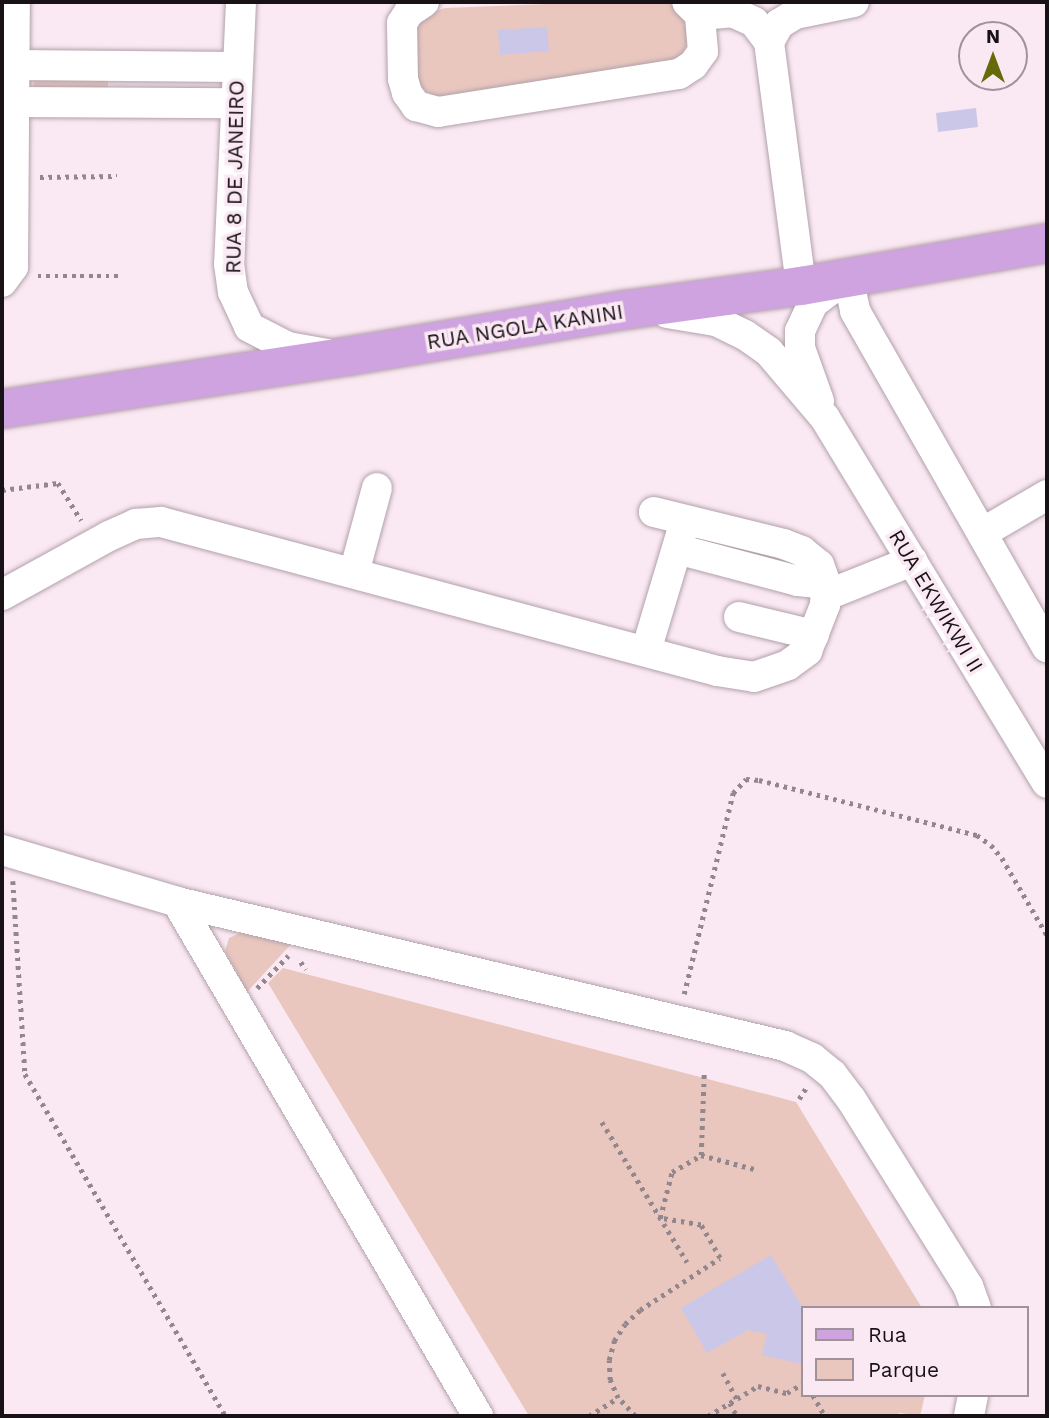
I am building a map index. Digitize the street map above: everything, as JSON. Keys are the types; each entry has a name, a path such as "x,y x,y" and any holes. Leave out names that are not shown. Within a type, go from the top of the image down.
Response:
{"main road":[{"name":"RUA NGOLA KANINI","path":"2,409 349,356 625,310 801,286 1047,243"}],"street":[{"path":"13,279 15,2"},
{"name":"RUA 8 DE JANEIRO","path":"241,2 229,264 233,292 249,327 269,339 307,351 349,356"},
{"path":"424,2 409,12 402,23 403,79 407,93 416,106 438,112 679,74 693,65 703,51 693,8 732,12 754,22 769,42 801,286"},
{"path":"769,42 779,24 795,14 853,2"},
{"path":"14,65 237,67"},
{"path":"14,102 236,103"},
{"path":"848,276 855,311 1047,647"},
{"name":"RUA EKWIKWI II","path":"825,418 800,348 800,331 813,303 848,276"},
{"name":"RUA EKWIKWI II","path":"625,310 687,314 716,321 745,334 769,352 825,418 1047,783"},
{"path":"354,573 377,488"},
{"path":"982,533 1047,495"},
{"path":"2,595 136,524 161,522 717,671 754,677 788,665 807,651 827,589 820,565 802,551 654,513"},
{"path":"646,651 685,520"},
{"path":"677,549 827,589 912,561"},
{"path":"739,617 814,635"},
{"path":"7,863 772,1043 812,1058 832,1074 851,1099 968,1286 975,1306"},
{"path":"177,902 478,1416"},
{"path":"969,1416 973,1397"}],"path":[{"path":"29,177 117,176"},
{"path":"13,279 118,276"},
{"path":"2,490 58,483 96,543"},
{"path":"684,994 733,793 746,779 977,835 991,845 1002,858 1047,934"},
{"path":"7,863 25,1074 226,1416"},
{"path":"254,991 294,950"},
{"path":"300,960 306,970"},
{"path":"701,1155 704,1072"},
{"path":"602,1122 687,1262"},
{"path":"660,1218 673,1172 701,1155 758,1170"},
{"path":"635,1416 618,1398 610,1380 609,1360 614,1341 625,1324 640,1310 720,1258 701,1225 660,1218"},
{"path":"723,1373 737,1399"},
{"path":"708,1416 758,1386 787,1393 800,1385"},
{"path":"814,1397 825,1416"},
{"path":"589,1416 618,1398"},
{"path":"730,1403 737,1416"}],"green space":[{"path":"668,2 679,10 687,22 689,37 684,51 675,61 451,97 435,97 416,84 416,24 428,14 445,8"},
{"path":"108,74 108,90 34,90 34,75"},
{"path":"247,930 292,943 247,992 225,951 229,938"},
{"path":"283,968 796,1102 921,1306 800,1306 800,1397 925,1397 920,1416 900,1413 893,1416 529,1416 268,983"}],"shaded area":[{"path":"547,27 549,51 500,55 498,30"},
{"path":"976,108 978,127 938,132 936,113"},
{"path":"771,1255 802,1306 800,1364 762,1355 767,1334 748,1330 707,1353 681,1308"}]}
